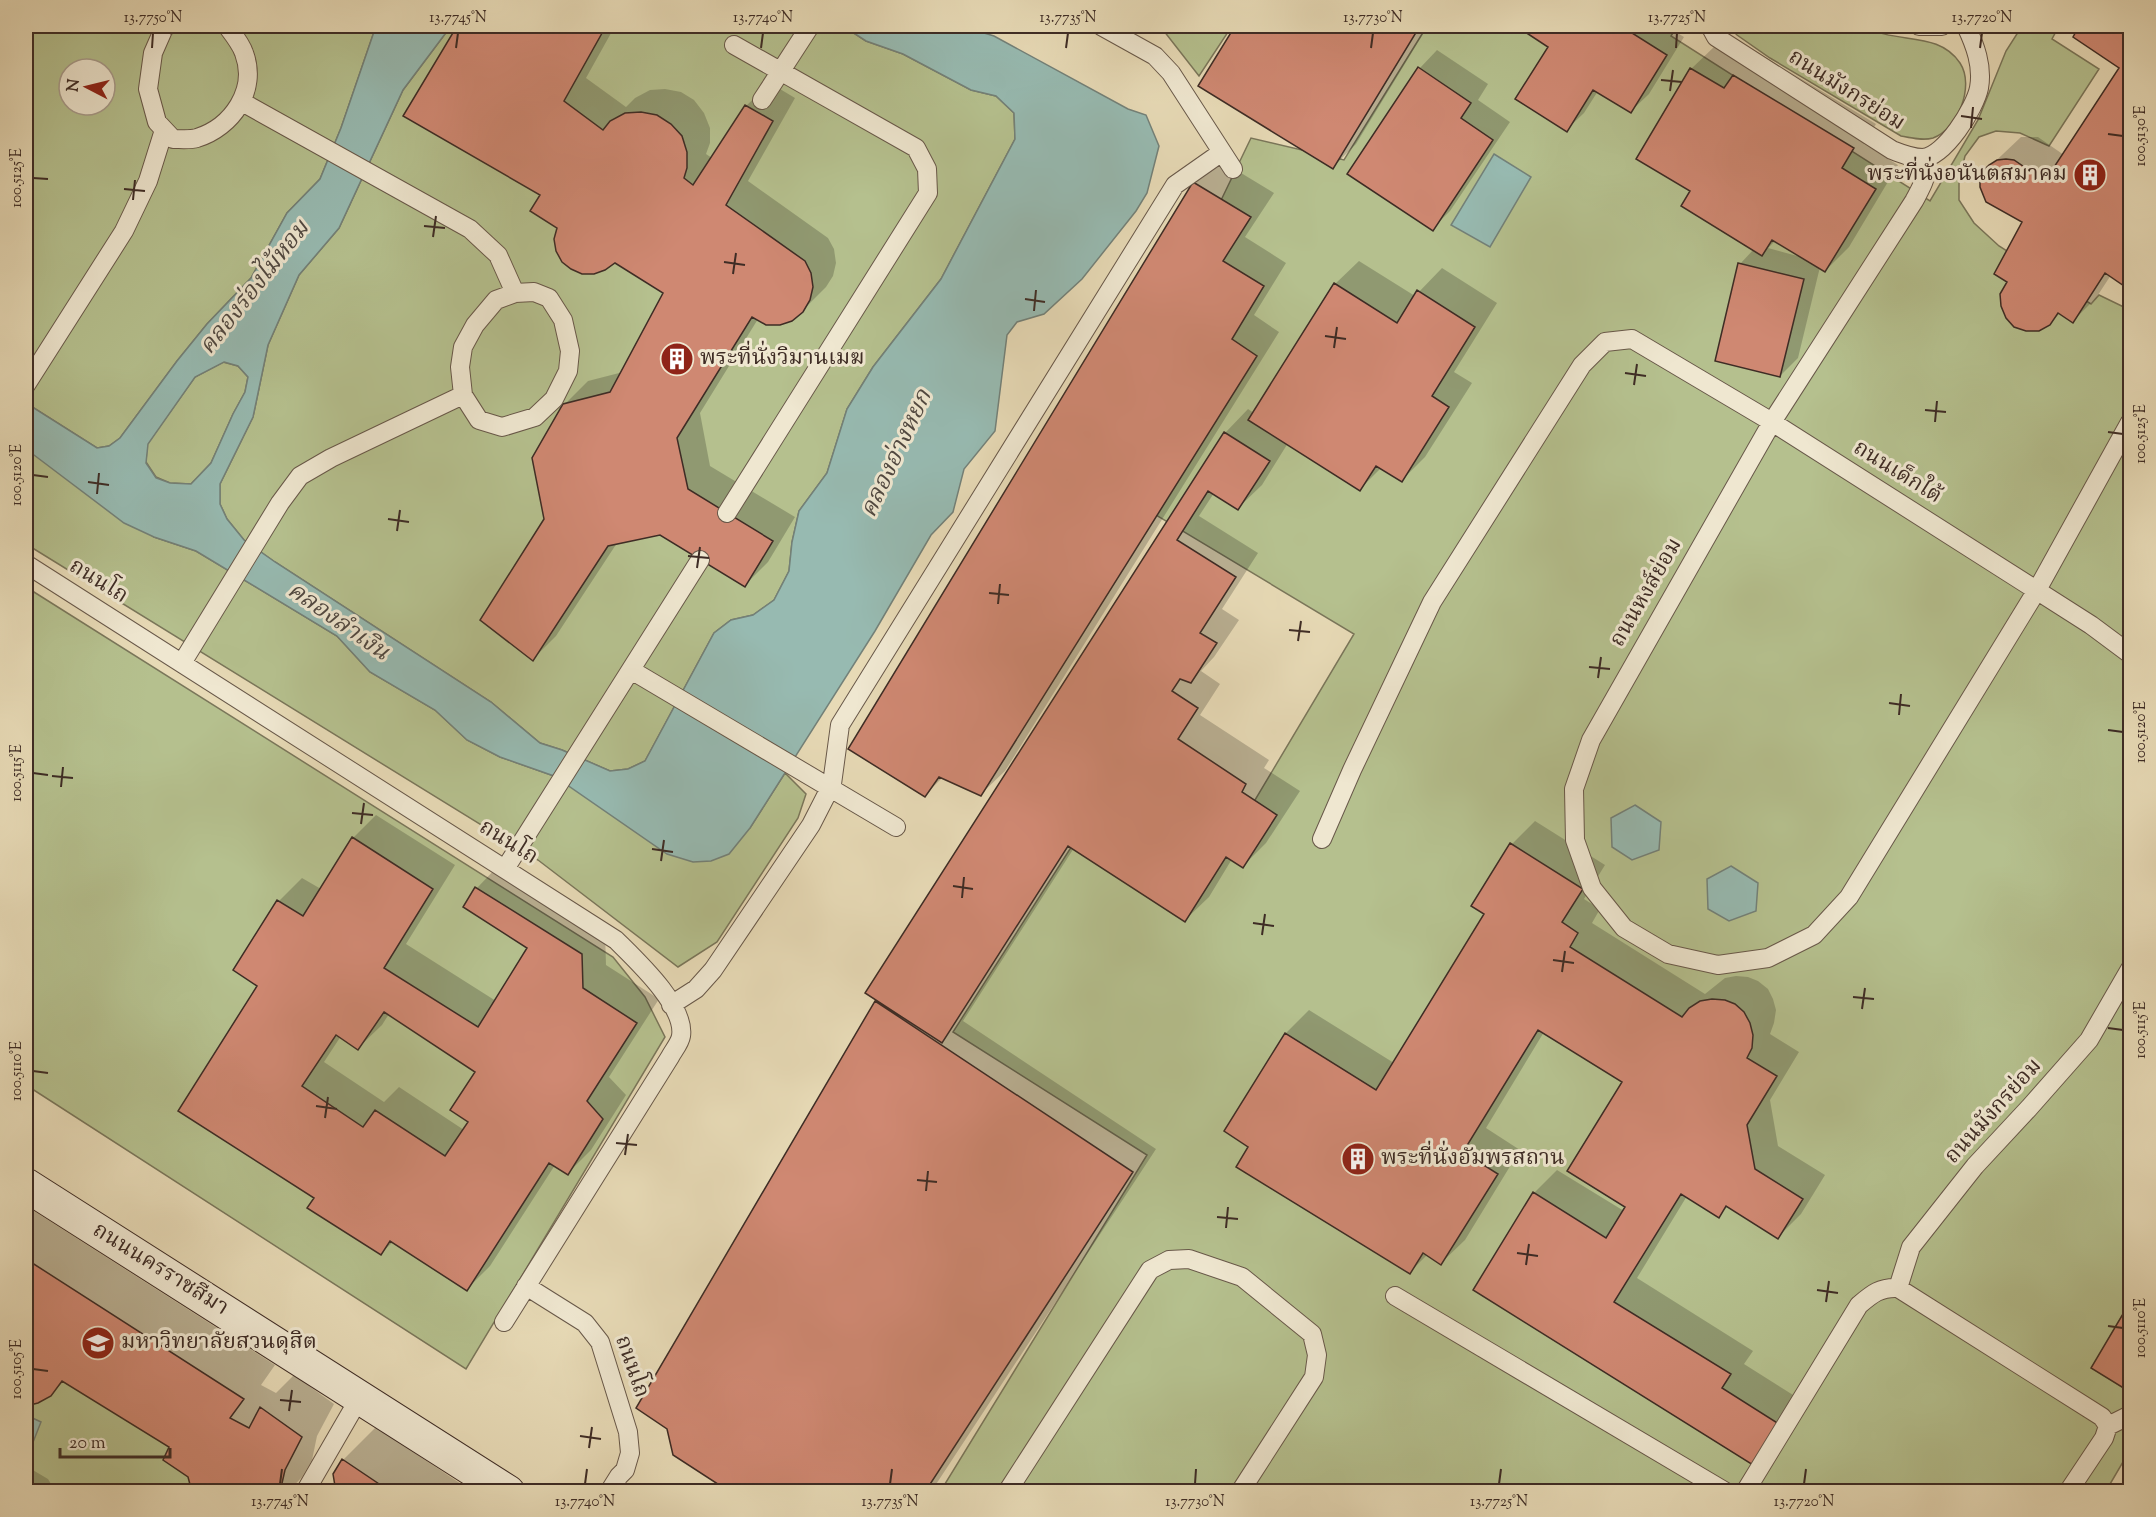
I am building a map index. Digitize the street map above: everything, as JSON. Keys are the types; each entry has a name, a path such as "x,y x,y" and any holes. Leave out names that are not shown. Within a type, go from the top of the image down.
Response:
{"main road":[{"name":"ถนนนครราชสีมา","path":"26,1185 508,1491"}],"lane":[{"path":"167,26 153,53 148,88 157,122 173,139 195,138 221,127 242,102 249,79 244,53 227,26"},
{"path":"762,100 810,26"},
{"path":"1101,26 1155,56 1172,73 1233,169"},
{"name":"ถนนมังกรย่อม","path":"1710,26 1716,37 1892,150 1909,156 1925,158"},
{"path":"1919,26 1942,26"},
{"path":"1925,158 1936,153 1950,141 1970,110 1979,89 1977,49 1966,26"},
{"path":"727,513 928,193 927,169 916,148 734,45"},
{"path":"242,102 470,229 498,255 515,293"},
{"path":"26,386 124,231 148,181 164,130"},
{"path":"671,1005 696,989 713,970 812,825 830,788 840,725 1175,185 1222,152"},
{"name":"ถนนหงส์ย่อม","path":"1925,158 1926,181 1772,422 1591,740 1574,789 1575,840 1592,888 1624,928 1668,954 1718,965 1768,958 1814,935 1849,897 2037,590 2130,422"},
{"path":"534,292 549,298 563,320 570,351 568,371 554,399 535,417 502,427 479,420 463,395 460,367 463,347 475,325 496,300 515,293 534,292"},
{"name":"ถนนเด็กใต้","path":"1322,839 1432,602 1582,365 1605,342 1632,339 1772,422 2037,590 2130,654"},
{"path":"182,663 280,503 300,476 331,458 463,395"},
{"path":"505,869 700,560"},
{"name":"ถนนโถ","path":"26,564 616,940 657,982 678,1017 681,1036 504,1322"},
{"path":"631,670 896,828"},
{"name":"ถนนมังกรย่อม","path":"1898,1288 1911,1247 1976,1166 2089,1040 2130,969"},
{"path":"1007,1491 1150,1270 1169,1260 1189,1259 1242,1278 1312,1334 1317,1355 1314,1377 1240,1491"},
{"name":"ถนนโถ","path":"526,1286 585,1323 600,1342 628,1431 630,1453 625,1470 609,1491"},
{"path":"1745,1491 1859,1305 1875,1292 1887,1288 1898,1288 2102,1417 2108,1426"},
{"path":"1395,1296 1726,1491"},
{"path":"306,1491 360,1397"},
{"path":"2068,1491 2104,1438 2108,1426 2130,1415"}],"green space":[{"path":"26,26 376,26 341,128 320,179 287,213 251,278 207,324 120,438 109,446 97,448 26,403"},
{"path":"451,26 843,26 866,41 903,54 971,90 996,96 1014,113 1015,139 941,279 873,367 847,409 827,473 799,511 792,542 789,571 774,600 753,615 731,620 714,633 645,761 628,769 610,771 540,743 491,702 244,540 227,519 220,504 220,484 253,417 268,345 299,275 339,228 403,90"},
{"path":"1160,26 1232,26 1199,76"},
{"path":"1427,26 1677,26 1671,36 1930,201 1978,120 2006,51 2022,26 2059,26 2052,39 2099,69 2049,146 2020,133 1996,131 1979,137 1965,156 1959,180 1959,200 1974,223 1999,246 2091,304 2099,295 2130,310 2130,1302 2092,1368 2130,1392 2130,1450 2106,1491 940,1492 1147,1155 953,1032 1077,838 1190,909 1354,634 1136,503 1212,219 1251,138 1344,160"},
{"path":"1728,26 1864,26 1876,32 1940,46 1951,53 1964,72 1966,83 1962,106 1950,126 1933,138 1901,136 1770,58"},
{"path":"223,362 238,366 248,377 245,392 211,463 191,484 170,483 156,477 146,462 147,444 195,377"},
{"path":"26,449 154,537 196,551 337,636 370,672 435,710 467,740 500,757 554,776 750,828 785,773 806,794 798,818 717,942 678,967 538,860 26,544"},
{"path":"26,587 613,957 645,997 665,1037 466,1369 26,1085"},
{"path":"26,1338 275,1491 26,1491"}],"water":[{"path":"376,26 451,26 403,90 339,228 299,275 268,345 253,417 220,484 220,504 227,519 244,540 275,562 491,702 540,743 610,771 628,769 645,761 714,633 731,620 753,615 774,600 789,571 792,542 799,511 827,473 847,409 873,367 941,279 1015,139 1014,113 996,96 971,90 903,54 866,41 843,26 961,26 994,36 1128,109 1146,115 1159,146 1147,193 1136,211 1082,279 1044,314 1017,322 1007,335 995,431 964,469 953,512 931,535 875,631 750,828 729,854 711,861 693,862 667,854 554,776 500,757 467,740 435,710 370,672 337,636 196,551 154,537 124,523 26,449 26,403 97,448 109,446 120,438 207,324 251,278 287,213 320,179 341,128","holes":["224,362 238,366 248,377 245,392 211,463 191,484 170,483 156,478 146,463 148,444 195,377"]},
{"path":"1494,154 1531,177 1490,247 1451,225"},
{"path":"1635,805 1661,822 1659,850 1632,860 1612,847 1611,818"},
{"path":"1731,866 1758,883 1756,911 1729,921 1708,909 1707,879"},
{"path":"26,1415 41,1422 26,1460"}],"building":[{"name":"พระที่นั่งวิมานเมฆ","path":"457,26 606,26 564,101 603,130 610,121 625,113 641,112 657,115 671,124 682,136 687,152 687,168 684,178 693,185 745,105 773,121 726,205 805,261 811,273 813,287 810,300 803,312 792,321 780,325 766,325 752,317 677,438 688,489 773,541 745,587 660,535 608,546 533,661 480,620 544,519 532,458 563,404 610,392 663,293 615,263 594,274 582,274 571,269 562,262 556,251 554,239 557,228 530,211 540,195 403,116"},
{"path":"1235,26 1420,26 1333,169 1198,86"},
{"path":"1516,26 1621,26 1667,55 1631,113 1593,90 1567,132 1515,99 1548,47"},
{"name":"พระที่นั่งอนันตสมาคม","path":"2075,26 2130,26 2130,290 2105,273 2073,323 2058,313 2050,325 2039,331 2026,331 2014,327 2006,318 2001,306 2000,294 2007,282 1994,274 2022,222 1986,202 1980,187 1980,179 1983,171 1989,165 1997,160 2006,159 2014,160 2045,181 2119,68 2073,37 2078,28"},
{"path":"1418,67 1471,103 1461,118 1493,140 1433,231 1347,174"},
{"path":"1690,68 1724,88 1733,75 1854,148 1842,168 1876,189 1825,272 1772,240 1762,256 1681,206 1690,191 1636,159"},
{"path":"1193,182 1251,217 1223,261 1264,286 1232,339 1257,356 981,796 939,777 925,797 848,749"},
{"path":"1738,263 1804,279 1780,377 1715,361"},
{"path":"1334,283 1397,323 1417,290 1475,327 1432,396 1449,407 1402,482 1376,466 1360,491 1248,420"},
{"path":"1224,432 1270,461 1238,510 1208,491 1177,540 1236,577 1200,633 1217,643 1191,683 1180,679 1172,691 1198,708 1178,739 1246,784 1242,792 1277,815 1243,868 1226,857 1185,922 1068,846 942,1043 865,993"},
{"path":"352,837 433,889 384,968 478,1027 527,948 463,907 475,887 582,954 583,988 637,1023 587,1101 603,1119 568,1175 549,1163 467,1291 390,1241 381,1255 307,1208 314,1198 178,1111 257,986 233,970 277,900 303,916","holes":["384,1012 475,1072 450,1110 468,1122 445,1156 375,1110 363,1127 302,1086 336,1035 358,1050"]},
{"name":"พระที่นั่งอัมพรสถาน","path":"1510,843 1583,889 1562,922 1578,933 1570,947 1682,1017 1689,1008 1700,1001 1725,1000 1735,1004 1744,1012 1753,1035 1752,1048 1747,1058 1777,1076 1747,1125 1755,1169 1803,1199 1778,1239 1726,1206 1719,1218 1681,1194 1614,1302 1731,1374 1722,1388 1779,1424 1753,1465 1473,1290 1533,1192 1606,1238 1625,1207 1567,1171 1622,1082 1538,1030 1463,1152 1498,1174 1441,1265 1423,1253 1410,1274 1236,1167 1248,1147 1224,1131 1285,1033 1376,1090 1484,914 1471,906"},
{"path":"875,1001 1133,1172 925,1492 730,1492 673,1455 667,1429 636,1408"},
{"path":"26,1259 244,1399 230,1418 249,1428 260,1407 302,1437 285,1470 280,1492 192,1492 188,1477 163,1460 169,1447 62,1381 51,1396 26,1406"},
{"path":"2130,1302 2130,1392 2091,1368"},
{"path":"342,1459 391,1492 336,1492 333,1474"}],"place":[{"name":"พระที่นั่งอนันตสมาคม","path":"2090,175"},
{"name":"พระที่นั่งวิมานเมฆ","path":"677,359"},
{"name":"พระที่นั่งอัมพรสถาน","path":"1358,1159"},
{"name":"มหาวิทยาลัยสวนดุสิต","path":"98,1343"}],"water label":[{"name":"คลองร่องไม้หอม","path":"255,288"},
{"name":"คลองอ่างหยก","path":"897,454"},
{"name":"คลองลำเงิน","path":"338,622"}]}
